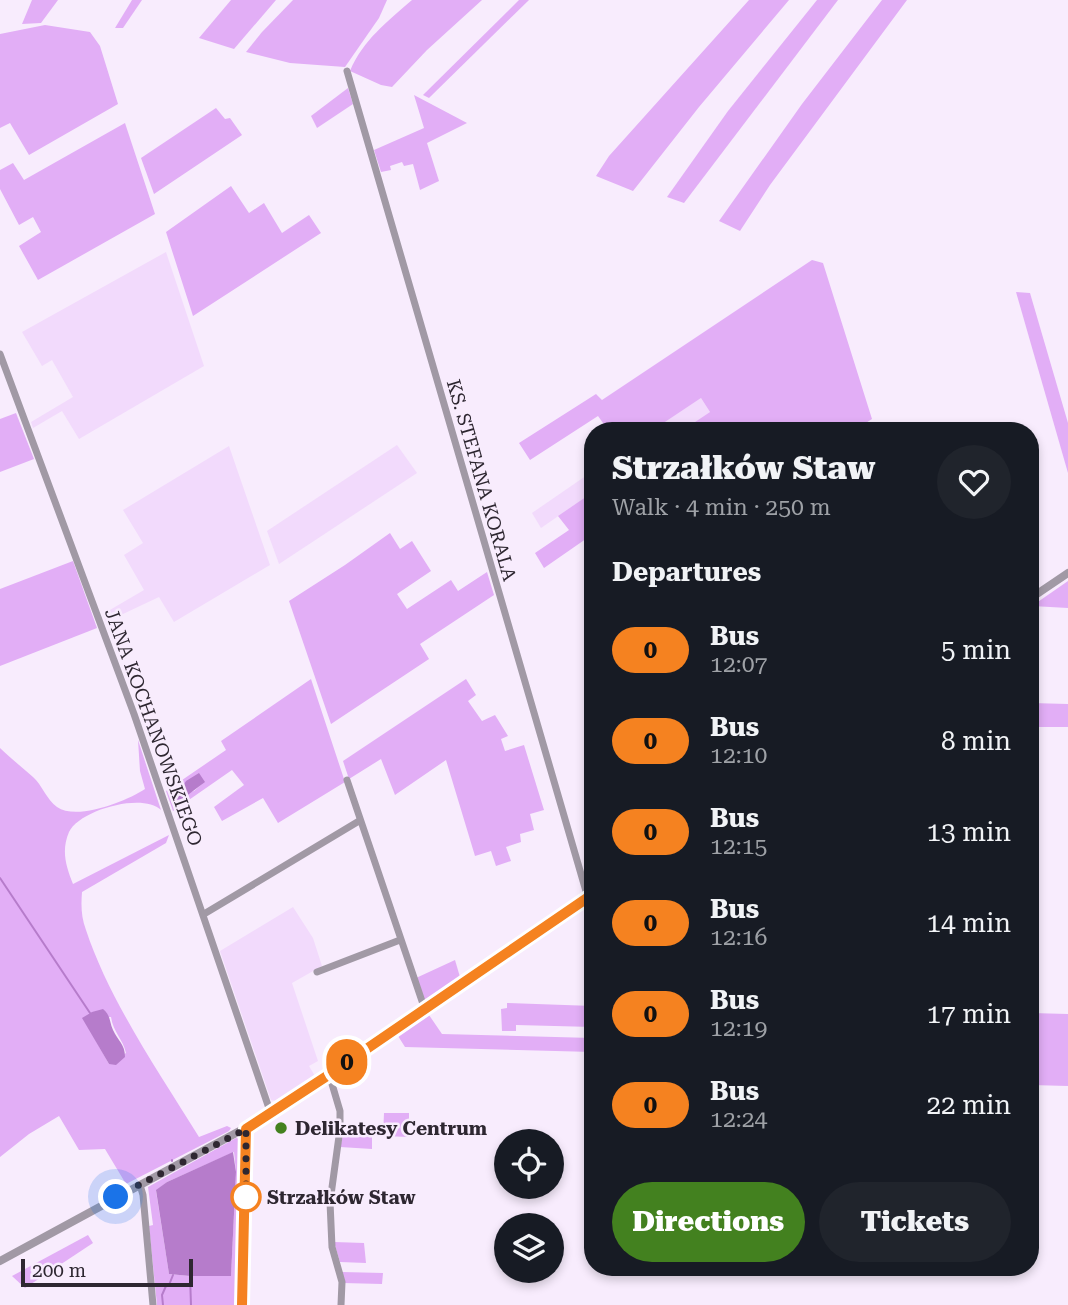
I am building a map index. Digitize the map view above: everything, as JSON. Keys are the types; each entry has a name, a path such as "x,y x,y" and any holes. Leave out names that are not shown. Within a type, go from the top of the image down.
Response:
{"street":[{"name":"KS. STEFANA KORALA","path":"347,71 584,872"},
{"name":"JANA KOCHANOWSKIEGO","path":"0,354 134,715 271,1114"},
{"path":"1039,593 1068,573"},
{"path":"347,780 425,1010"},
{"path":"204,914 359,821"},
{"path":"0,1261 271,1114 584,901"},
{"path":"317,972 400,940"},
{"path":"327,1076 340,1111 330,1202 332,1247 342,1282 341,1305"},
{"path":"242,1305 246,1129"},
{"path":"140,1185 144,1195 153,1305"}],"shaded area":[{"path":"32,0 58,0 41,23 22,24"},
{"path":"132,0 142,0 123,28 115,28"},
{"path":"231,0 276,0 234,49 199,38"},
{"path":"293,0 387,0 379,18 345,67 290,63 246,52"},
{"path":"412,0 482,0 427,50 392,87 350,71 369,41"},
{"path":"519,0 529,0 429,98 423,95"},
{"path":"749,0 789,0 633,191 596,176 609,156"},
{"path":"817,0 838,0 684,203 667,197 728,111"},
{"path":"882,0 907,0 770,185 740,231 719,221 802,104"},
{"path":"45,25 90,32 100,46 118,104 29,155 10,123 0,128 0,34"},
{"path":"348,88 353,104 317,128 311,116"},
{"path":"414,95 467,123 427,143 439,181 420,190 413,164 404,166 402,162 390,166 391,170 381,172 374,150 424,128"},
{"path":"216,108 225,119 230,118 242,135 154,194 141,158"},
{"path":"125,123 155,214 38,280 19,246 41,232 33,217 19,225 0,189 0,170 13,163 24,180"},
{"path":"231,186 249,213 264,203 282,233 309,215 321,233 193,316 166,232"},
{"path":"166,252 204,366 79,439 62,411 33,428 31,422 73,397 52,360 42,366 22,332"},
{"path":"812,260 823,263 872,419 867,422 695,422 710,412 701,398 665,422 602,422 598,416 584,422 584,425 530,460 519,443 596,394 602,400"},
{"path":"1016,292 1030,293 1068,423 1068,473"},
{"path":"701,398 710,412 695,422 665,422"},
{"path":"16,413 34,459 0,472 0,419"},
{"path":"397,445 417,473 279,564 267,531"},
{"path":"229,446 270,565 174,622 159,597 106,622 103,614 144,590 124,555 143,543 123,510"},
{"path":"584,477 584,498 541,528 532,513"},
{"path":"584,498 584,540 544,568 535,553 569,530 558,516"},
{"path":"390,533 400,549 412,541 431,571 397,594 407,609 451,580 458,591 487,572 494,595 420,644 429,659 331,724 289,601"},
{"path":"73,561 97,628 0,666 0,589"},
{"path":"1068,581 1068,608 1039,606 1039,601"},
{"path":"311,679 345,782 278,823 263,798 222,821 214,807 244,785 232,770 173,811 166,791 226,750 221,741","holes":["202,784 194,791 174,796 172,794 173,790 184,785"]},
{"path":"466,679 476,695 468,701 482,721 495,715 508,736 501,739 505,751 524,745 544,810 530,814 534,830 520,834 521,842 506,847 511,861 496,866 491,851 475,856 446,760 395,795 381,759 349,779 343,761"},
{"path":"1039,703 1068,704 1068,727 1039,727"},
{"path":"138,740 161,810 152,805 127,803 85,817 69,832 65,846 67,865 73,884 169,835 166,843 82,892 83,920 96,956 122,1010 199,1137 227,1126 231,1128 126,1184 105,1149 79,1150 59,1116 29,1134 0,1157 0,748 36,780 53,804 66,811 102,808 137,794 145,789 140,771","holes":["111,1017 126,1053 109,1064 83,1018"]},
{"path":"199,773 205,782 181,800 175,799 171,792"},
{"path":"293,907 313,938 322,966 292,983 318,1061 309,1066 315,1076 276,1101 271,1100 220,951"},
{"path":"455,960 460,977 430,1001 423,999 416,978"},
{"path":"507,1003 584,1006 584,1027 516,1025 516,1031 502,1031 501,1009 507,1008"},
{"path":"103,1009 124,1049 125,1057 116,1065 109,1064 82,1018"},
{"path":"1039,1013 1068,1014 1068,1086 1039,1085"},
{"path":"429,1015 442,1034 584,1038 584,1052 405,1047 398,1036"},
{"path":"384,1113 409,1113 409,1137 383,1136"},
{"path":"343,1135 372,1136 372,1149 340,1147"},
{"path":"236,1138 243,1140 241,1305 157,1305 148,1187","holes":["234,1152 236,1172 231,1275 169,1274 156,1191 167,1182"]},
{"path":"233,1152 236,1172 231,1276 169,1274 156,1190 167,1182"},
{"path":"88,1235 93,1243 25,1288 12,1276"},
{"path":"334,1242 364,1243 366,1263 340,1262"},
{"path":"342,1272 383,1273 382,1284 343,1283"}],"waterway":[{"path":"0,878 90,1013"},
{"path":"159,1285 169,1285 173,1275"},
{"path":"190,1276 191,1305"},
{"path":"163,1305 162,1295 166,1286"}],"bus line":[{"name":"0","path":"242,1305 246,1129 584,900"}],"place":[{"name":"Delikatesy Centrum","path":"281,1128"},
{"name":"Strzałków Staw","path":"246,1197"}],"route":[{"path":"116,1197 246,1129 246,1197"}]}
